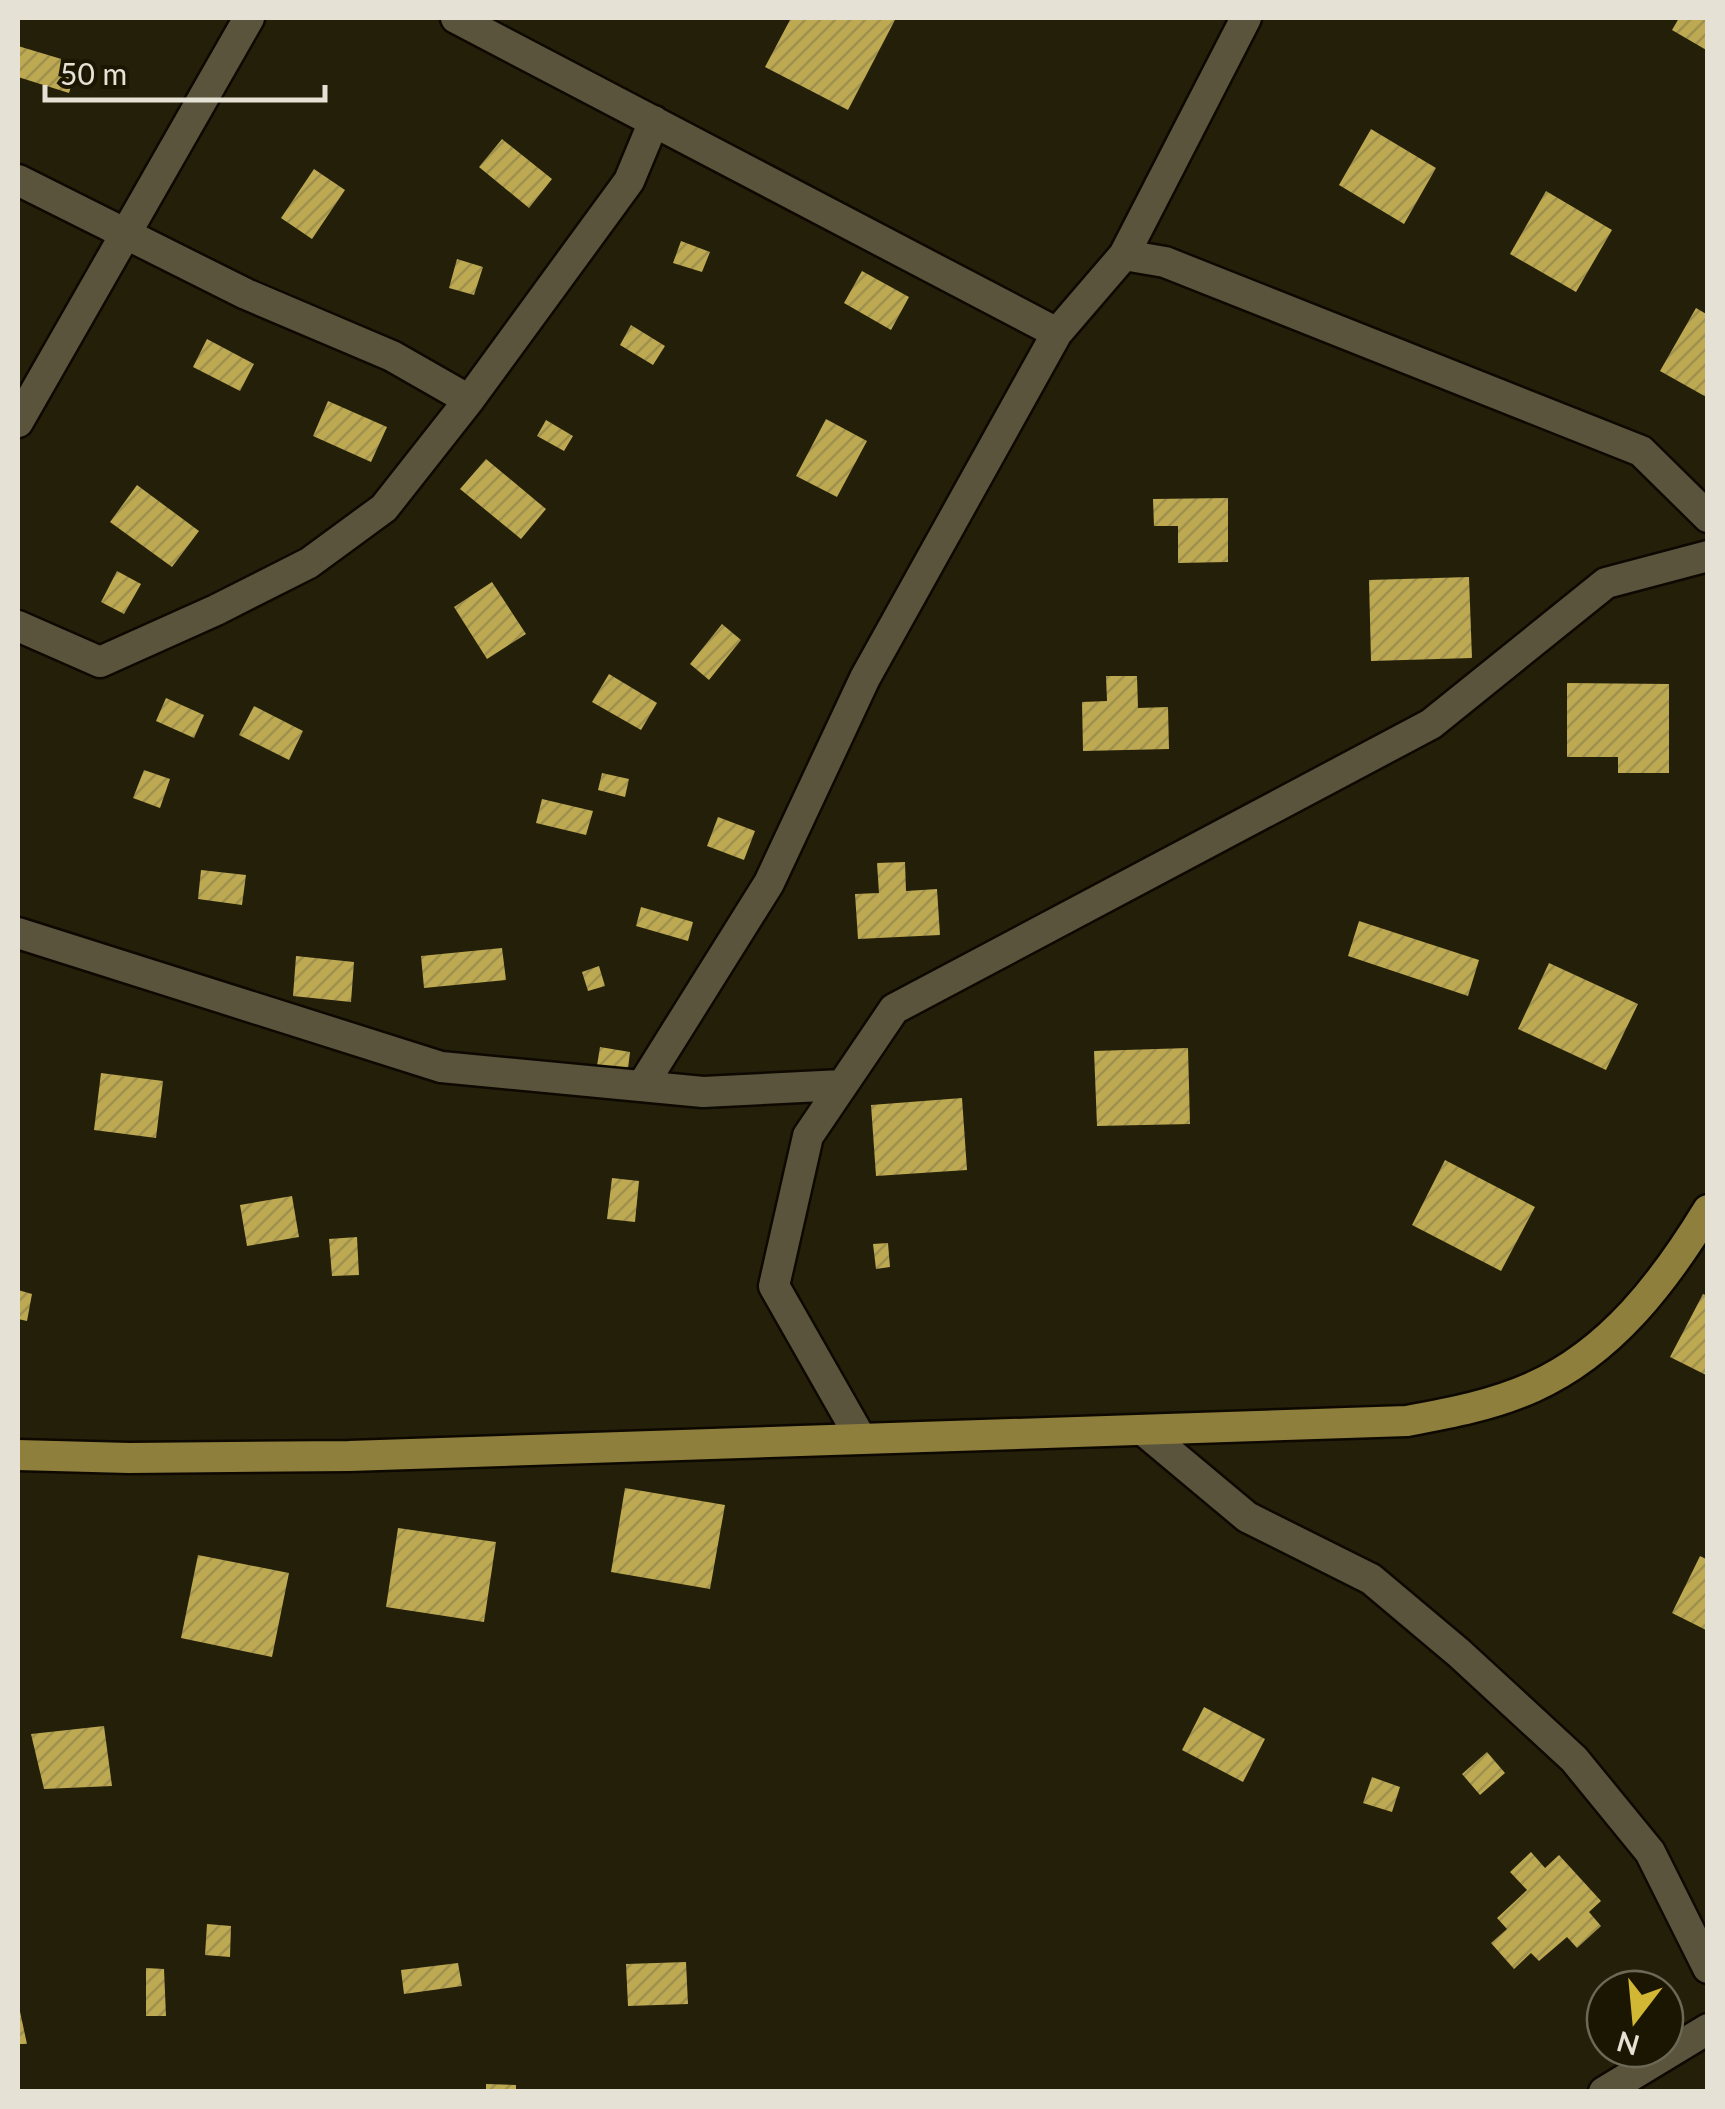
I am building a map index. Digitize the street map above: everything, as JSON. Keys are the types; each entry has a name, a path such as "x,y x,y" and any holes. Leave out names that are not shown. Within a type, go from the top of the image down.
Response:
{"main road":[{"path":"18,1455 350,1456 1407,1421 1479,1407 1534,1387 1579,1361 1649,1297 1708,1210"}],"street":[{"path":"18,422 248,18"},
{"path":"456,18 1057,333"},
{"path":"642,1086 769,883 865,678 1057,333 1124,255 1246,18"},
{"path":"18,626 100,662 310,563 384,508 469,400 629,182 654,121"},
{"path":"18,180 246,294 392,356 469,400"},
{"path":"1124,255 1164,262 1640,452 1708,517"},
{"path":"860,1438 774,1286 808,1136 894,1009 1431,724 1606,583 1708,556"},
{"path":"18,933 441,1067 703,1092 842,1086"},
{"path":"1143,1430 1247,1518 1371,1579 1460,1652 1574,1759 1650,1852 1708,1968"},
{"path":"1604,2092 1708,2029"}],"building":[{"path":"791,18 896,18 848,110 765,67"},
{"path":"1679,18 1708,18 1708,51 1672,30"},
{"path":"18,46 78,64 69,93 18,77"},
{"path":"1371,129 1436,168 1404,224 1339,185"},
{"path":"502,139 552,179 529,208 479,167"},
{"path":"314,169 345,190 312,239 281,218"},
{"path":"1546,191 1612,230 1576,292 1510,254"},
{"path":"681,241 710,252 702,272 673,263"},
{"path":"457,259 483,267 474,295 449,288"},
{"path":"862,271 909,297 891,330 844,303"},
{"path":"1696,308 1708,315 1708,398 1660,371"},
{"path":"631,325 665,346 653,365 620,345"},
{"path":"207,339 254,364 240,391 193,367"},
{"path":"328,401 387,427 371,462 313,436"},
{"path":"826,419 867,441 837,497 796,476"},
{"path":"546,420 573,436 564,451 537,436"},
{"path":"486,459 546,509 521,539 460,489"},
{"path":"137,485 199,531 172,567 110,522"},
{"path":"1228,498 1228,562 1178,563 1178,526 1154,526 1153,499"},
{"path":"117,571 141,584 124,614 101,602"},
{"path":"1469,577 1472,658 1371,661 1369,580"},
{"path":"492,582 526,634 487,659 454,607"},
{"path":"722,624 741,640 709,680 690,664"},
{"path":"609,674 657,703 641,730 592,702"},
{"path":"1106,676 1137,676 1138,708 1168,707 1169,749 1083,751 1082,702 1107,701"},
{"path":"1567,683 1669,684 1669,773 1618,773 1618,757 1567,757"},
{"path":"166,698 204,715 194,738 156,721"},
{"path":"254,706 303,731 289,760 239,735"},
{"path":"144,770 170,779 160,808 133,798"},
{"path":"602,773 629,779 625,797 598,790"},
{"path":"542,799 593,811 586,835 536,823"},
{"path":"718,817 755,831 744,860 707,846"},
{"path":"905,862 906,891 937,889 940,935 858,939 855,894 879,893 877,863"},
{"path":"201,870 246,875 242,905 198,899"},
{"path":"641,907 693,922 688,941 636,926"},
{"path":"1359,921 1479,960 1468,996 1348,956"},
{"path":"502,948 506,980 424,988 421,956"},
{"path":"296,956 354,962 351,1002 293,996"},
{"path":"1549,963 1638,1004 1606,1070 1518,1029"},
{"path":"599,966 605,986 588,991 582,972"},
{"path":"600,1047 630,1052 627,1077 596,1072"},
{"path":"1188,1048 1190,1124 1097,1126 1094,1051"},
{"path":"101,1073 163,1081 156,1138 94,1130"},
{"path":"962,1098 967,1170 876,1176 871,1105"},
{"path":"1445,1160 1535,1207 1501,1271 1412,1225"},
{"path":"612,1178 639,1181 635,1222 607,1219"},
{"path":"292,1196 299,1237 247,1246 240,1205"},
{"path":"357,1237 359,1275 332,1276 329,1239"},
{"path":"888,1243 890,1267 876,1269 873,1244"},
{"path":"18,1290 32,1294 27,1321 18,1319"},
{"path":"1703,1294 1708,1296 1708,1376 1670,1357"},
{"path":"625,1488 725,1505 710,1589 611,1572"},
{"path":"398,1528 496,1542 484,1622 386,1607"},
{"path":"198,1555 289,1573 272,1657 181,1638"},
{"path":"1700,1556 1708,1560 1708,1631 1672,1613"},
{"path":"1204,1707 1265,1739 1243,1782 1182,1750"},
{"path":"104,1726 112,1786 44,1789 31,1734"},
{"path":"1487,1752 1505,1773 1480,1795 1462,1774"},
{"path":"1372,1777 1400,1787 1392,1812 1363,1803"},
{"path":"1531,1852 1545,1868 1559,1855 1601,1901 1589,1912 1601,1926 1577,1948 1567,1937 1539,1961 1531,1953 1514,1969 1491,1943 1507,1929 1497,1918 1527,1890 1510,1872"},
{"path":"207,1924 231,1926 230,1957 205,1955"},
{"path":"686,1962 688,2004 628,2006 626,1964"},
{"path":"458,1963 462,1986 404,1994 401,1970"},
{"path":"146,1968 164,1969 166,2016 146,2016"},
{"path":"19,2007 27,2044 18,2044"},
{"path":"486,2084 516,2085 516,2092 486,2092"}]}
